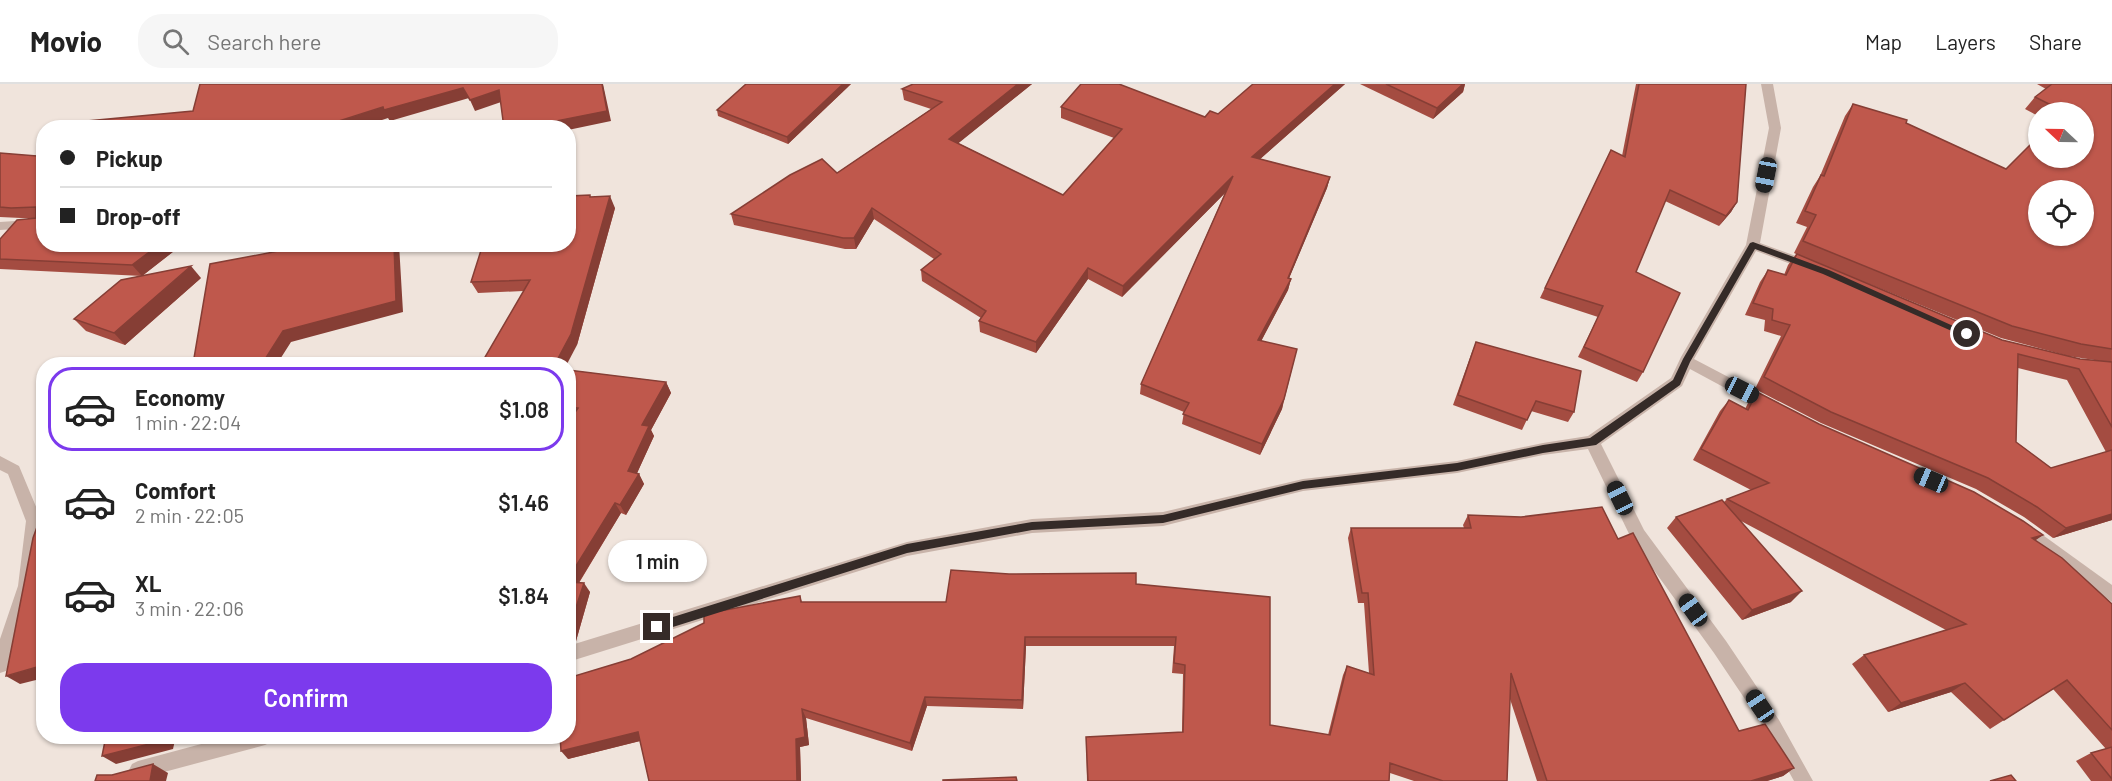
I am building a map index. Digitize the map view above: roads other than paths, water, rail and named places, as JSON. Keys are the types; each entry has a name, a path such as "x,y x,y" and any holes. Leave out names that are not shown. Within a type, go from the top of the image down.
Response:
{"street":[{"path":"576,652 907,549 1032,526 1163,519 1303,485 1457,467 1543,449 1593,442 1677,382 1686,361 1753,245 1775,128 1773,87"},
{"path":"0,226 36,224"},
{"path":"1753,245 1826,272"},
{"path":"1686,361 1787,414"},
{"path":"1593,442 1638,535 1720,647 1773,726 1804,781"},
{"path":"0,462 14,470 34,521 26,586 0,665"},
{"path":"2007,518 2112,596"},
{"path":"123,774 236,744"}]}
